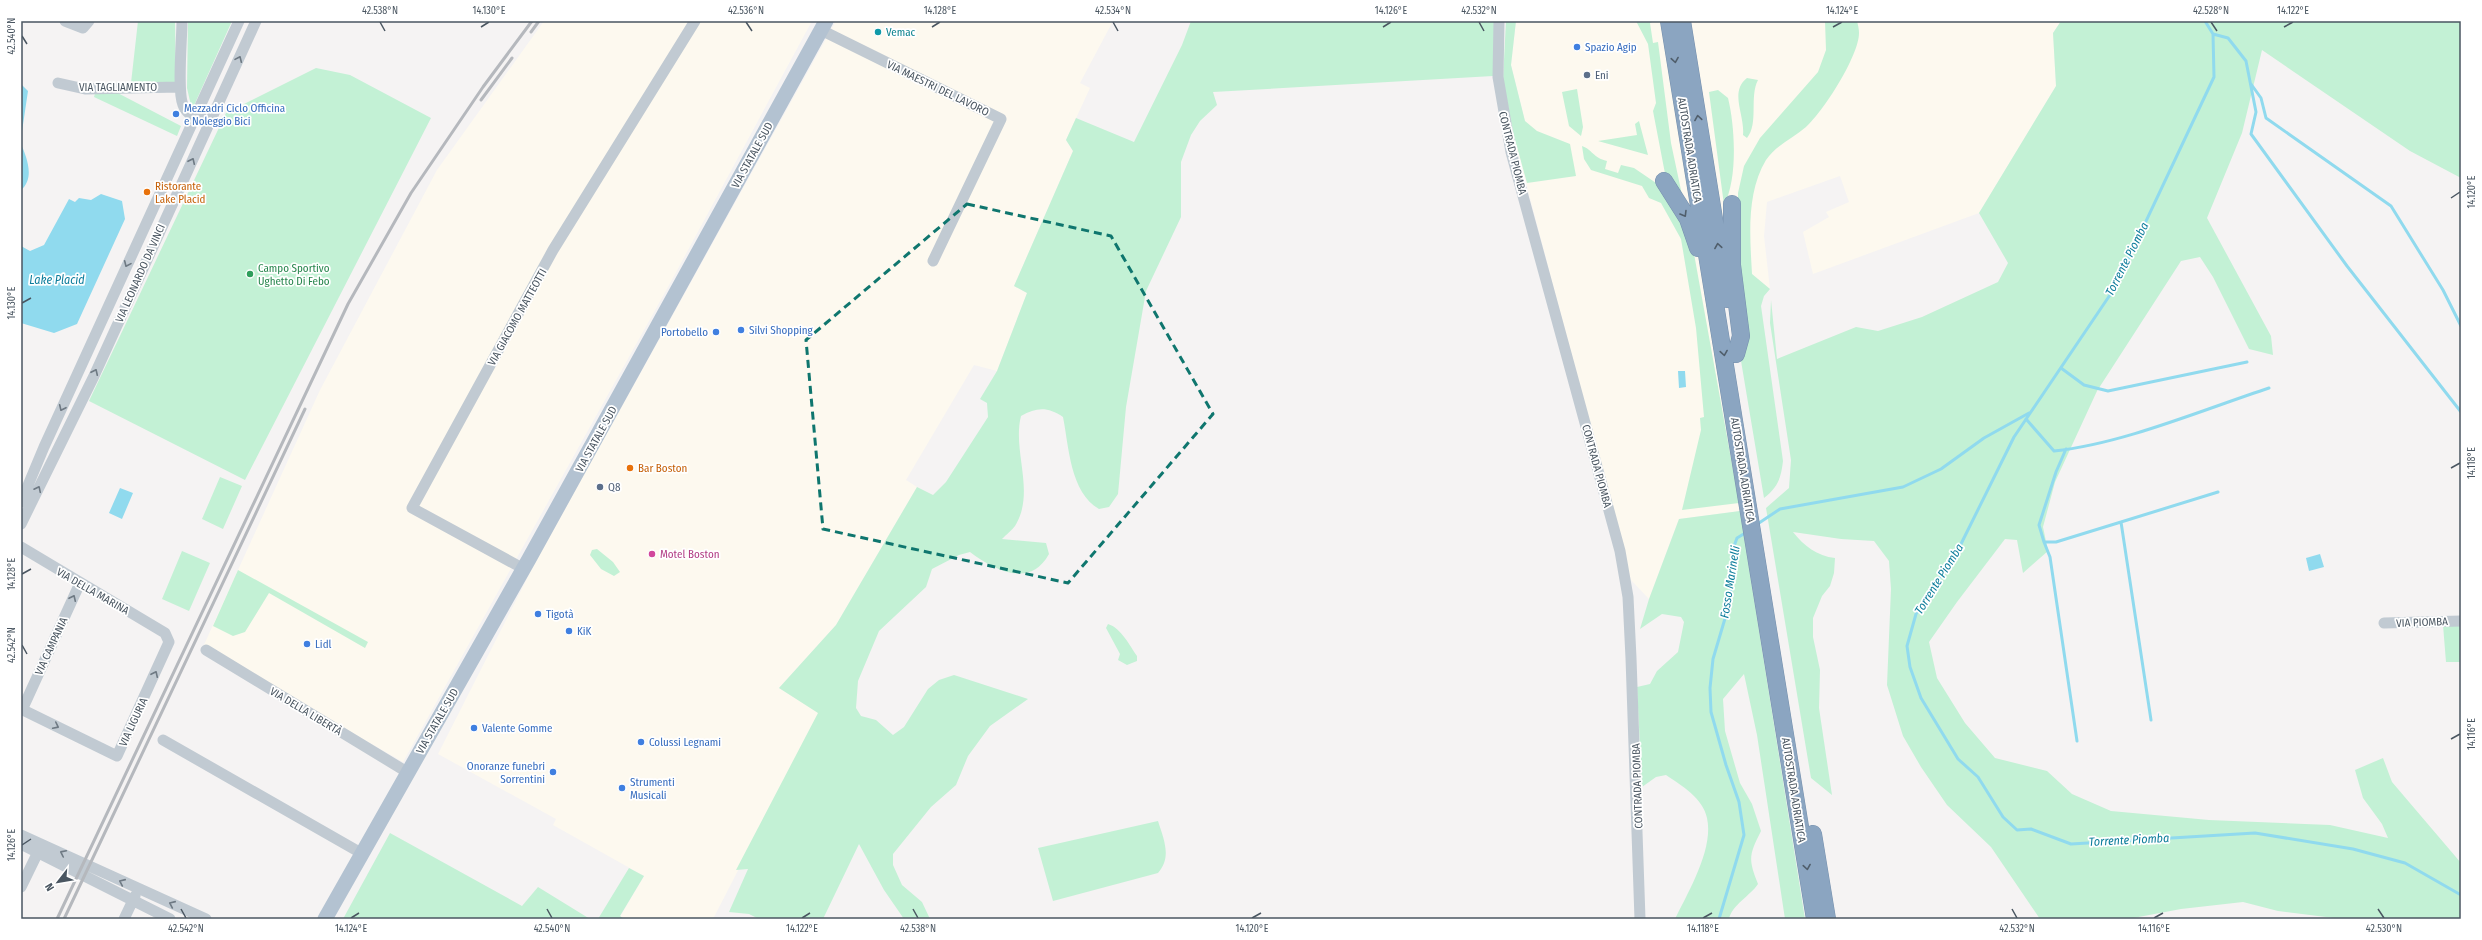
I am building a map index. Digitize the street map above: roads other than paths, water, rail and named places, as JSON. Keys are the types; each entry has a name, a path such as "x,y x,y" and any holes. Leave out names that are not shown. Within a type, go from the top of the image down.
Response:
{"highway":[{"name":"AUTOSTRADA ADRIATICA","path":"1669,21 1743,473 1827,919"},
{"name":"AUTOSTRADA ADRIATICA","path":"1682,21 1750,445 1815,919"},
{"path":"1664,181 1688,219 1694,235 1710,309 1718,318"},
{"path":"1732,204 1732,265 1741,336 1736,354"}],"main road":[{"name":"VIA STATALE SUD","path":"327,916 361,853 524,568 823,25"}],"street":[{"path":"65,21 83,28 89,21"},
{"path":"182,21 179,87 183,105 190,115 195,118 215,112"},
{"name":"VIA LEONARDO DA VINCI","path":"21,502 115,290 239,21"},
{"name":"VIA LEONARDO DA VINCI","path":"21,524 82,402 256,21"},
{"name":"VIA GIACOMO MATTEOTTI","path":"524,568 412,508 553,250 694,21"},
{"name":"CONTRADA PIOMBA","path":"1499,21 1498,77 1511,152 1620,551 1628,597 1637,790 1640,919"},
{"name":"VIA MAESTRI DEL LAVORO","path":"823,25 1001,119 933,261"},
{"name":"VIA TAGLIAMENTO","path":"58,83 85,88 179,87"},
{"path":"211,84 212,94 223,95"},
{"path":"115,290 129,297"},
{"name":"VIA DELLA MARINA","path":"21,547 165,633"},
{"name":"VIA CAMPANIA","path":"21,709 80,583"},
{"name":"VIA PIOMBA","path":"2384,623 2461,621"},
{"name":"VIA LIGURIA","path":"21,709 117,756 169,642 165,633"},
{"name":"VIA DELLA LIBERTÀ","path":"206,650 407,772"},
{"path":"163,740 361,853"},
{"path":"21,835 40,849 133,901 170,919"},
{"path":"21,844 40,849 138,889 206,919"},
{"path":"21,887 40,849"},
{"path":"124,919 138,889"}],"water":[{"path":"21,84 28,91 21,138"},
{"path":"21,144 26,155 29,174 28,180 21,190"},
{"name":"Lake Placid","path":"101,194 122,201 125,219 77,324 54,333 21,323 21,246 30,251 44,245 69,199 75,202 79,198 91,200"},
{"path":"1678,371 1685,371 1686,387 1679,388"},
{"path":"120,488 133,493 122,519 109,513"},
{"path":"2320,554 2324,567 2309,571 2306,558"}],"waterway":[{"name":"Torrente Piomba","path":"2205,21 2213,34 2214,77 2114,289 2014,437 1959,548 1916,614 1907,646 1910,667 1921,698 1958,759 1978,777 2003,817 2017,830 2031,829 2071,844 2255,833 2353,849 2405,863 2461,895"},
{"path":"2213,34 2228,38 2246,61 2256,112 2251,134 2347,266 2461,412"},
{"path":"2251,84 2261,98 2266,118 2391,206 2443,290 2461,326"},
{"path":"2061,368 2084,385 2108,391 2247,362"},
{"path":"2026,419 2054,451 2080,447 2134,434 2269,388"},
{"name":"Fosso Marinelli","path":"1756,525 1780,509 1903,487 1941,469 1984,438 2029,413"},
{"path":"2066,449 2056,472 2039,525 2044,542 2056,542 2121,522 2151,720"},
{"path":"2121,522 2218,492"},
{"name":"Fosso Marinelli","path":"1719,919 1744,835 1739,802 1726,765 1711,712 1710,688 1713,659 1729,605 1733,572 1733,549 1737,538 1747,532"},
{"path":"2044,542 2050,557 2077,741"}],"railway":[{"path":"57,919 348,304 411,193 483,87 532,21"},
{"path":"531,32 539,21"},
{"path":"481,100 512,58"},
{"path":"64,919 305,409"}],"place":[{"name":"Vemac","path":"878,32"},
{"name":"Spazio Agip","path":"1577,47"},
{"name":"Eni","path":"1587,75"},
{"name":"Mezzadri Ciclo Officina e Noleggio Bici","path":"176,114"},
{"name":"Ristorante Lake Placid","path":"147,192"},
{"name":"Campo Sportivo Ughetto Di Febo","path":"250,274"},
{"name":"Silvi Shopping","path":"741,330"},
{"name":"Portobello","path":"716,332"},
{"name":"Bar Boston","path":"630,468"},
{"name":"Q8","path":"600,487"},
{"name":"Motel Boston","path":"652,554"},
{"name":"Tigotà","path":"538,614"},
{"name":"KiK","path":"569,631"},
{"name":"Lidl","path":"307,644"},
{"name":"Valente Gomme","path":"474,728"},
{"name":"Colussi Legnami","path":"641,742"},
{"name":"Onoranze funebri Sorrentini","path":"553,772"},
{"name":"Strumenti Musicali","path":"622,788"}]}
